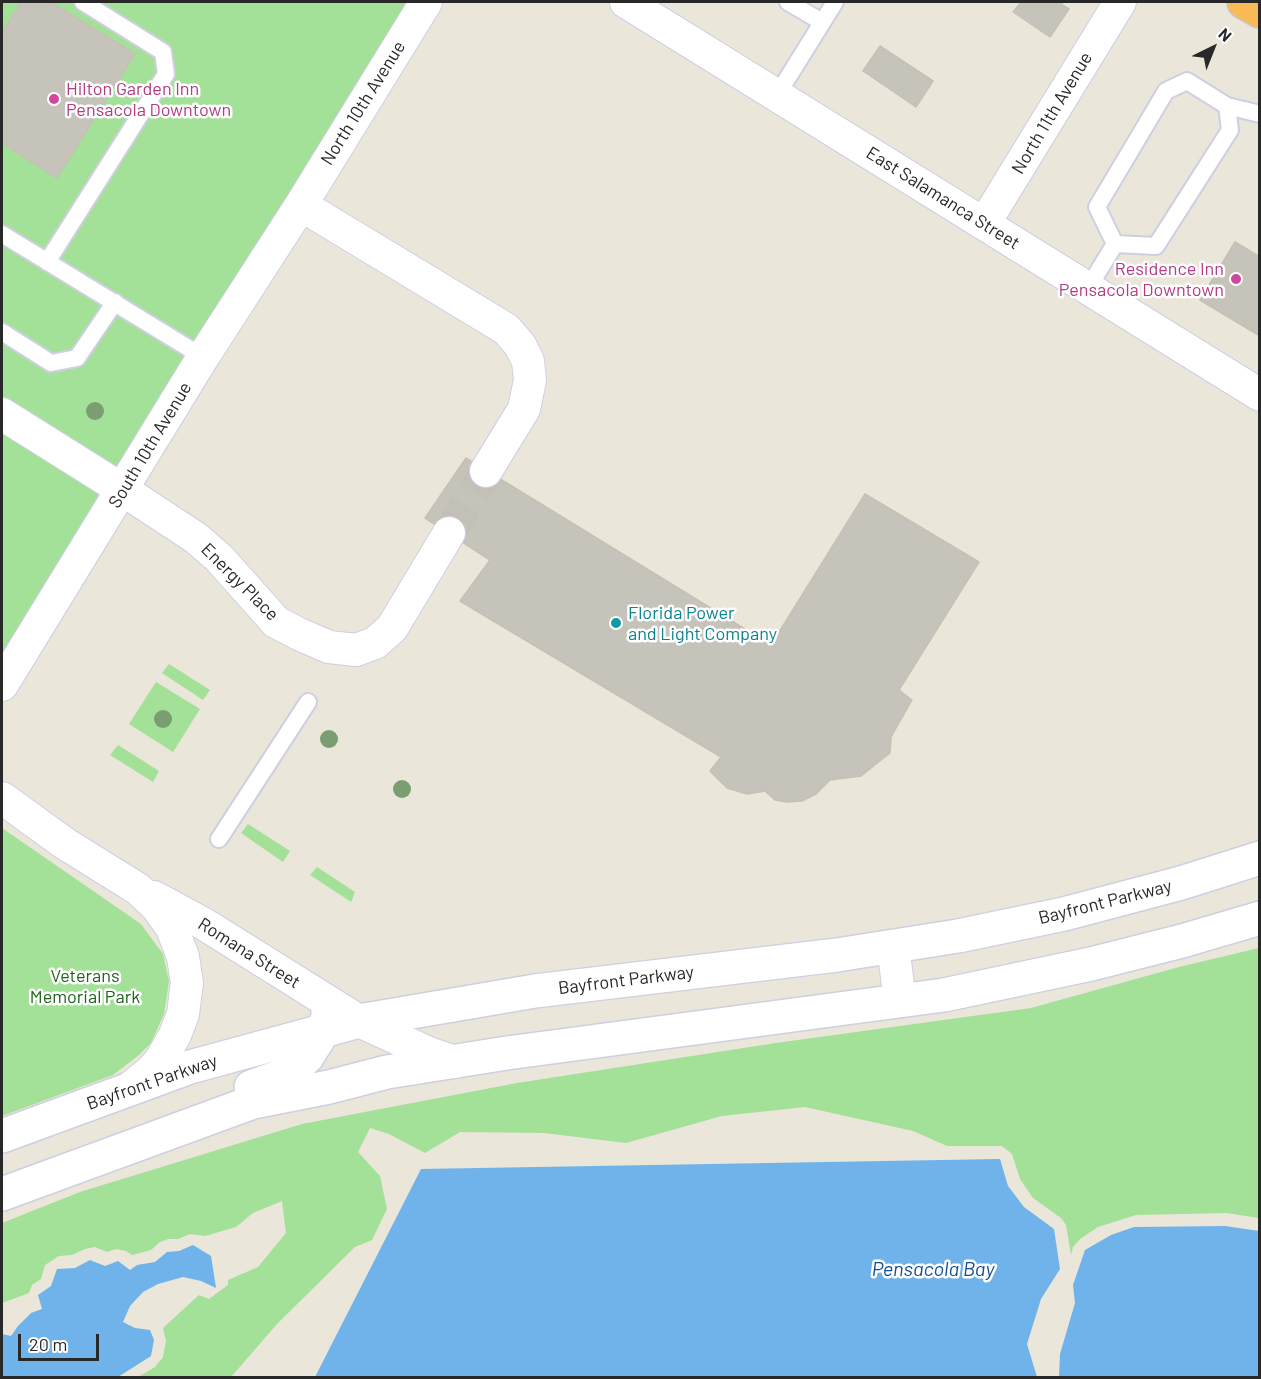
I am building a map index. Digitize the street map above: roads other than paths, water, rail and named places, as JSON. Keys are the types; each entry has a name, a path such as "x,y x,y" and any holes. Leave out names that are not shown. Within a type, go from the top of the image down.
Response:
{"highway":[{"path":"1244,2 1260,11"}],"main road":[{"name":"Bayfront Parkway","path":"2,1136 326,1017 359,1021 535,991 826,956 958,936 1064,914 1181,883 1260,858"},
{"path":"2,1194 253,1102 387,1072 557,1046 900,1001 992,986 1182,941 1260,918"},
{"path":"33,1182 168,1113 287,1074 307,1057 326,1017"}],"street":[{"name":"North 10th Avenue","path":"300,205 426,2"},
{"name":"East Salamanca Street","path":"626,2 1260,395"},
{"name":"North 11th Avenue","path":"984,224 1120,2"},
{"name":"South 10th Avenue","path":"2,685 300,205"},
{"path":"300,205 506,329 520,345 528,361 530,380 524,409 486,471"},
{"name":"Energy Place","path":"2,414 196,538 219,558 276,622 329,646 356,650 375,643 392,628 449,533"},
{"path":"2,798 63,843 138,889 157,907 172,928 183,957 187,982 183,1014 175,1035 160,1061 129,1088"},
{"name":"Romana Street","path":"138,889 204,924 326,1017"},
{"path":"893,946 900,1001"},
{"path":"359,1021 431,1054 455,1062"}],"lane":[{"path":"47,262 166,74 163,52 83,2"},
{"path":"788,2 822,22"},
{"path":"777,95 835,2"},
{"path":"1115,244 1097,207 1166,91 1187,81 1227,106 1260,114"},
{"path":"1115,244 1156,246 1230,130 1227,106"},
{"path":"2,234 204,357"},
{"path":"1088,288 1115,244"},
{"path":"2,332 51,363 77,358 115,302"},
{"path":"219,839 308,702"}],"water":[{"name":"Pensacola Bay","path":"1000,1159 1008,1186 1024,1207 1054,1229 1060,1269 1041,1299 1027,1344 1037,1377 315,1377 421,1169"},
{"path":"1225,1226 1259,1231 1259,1377 1059,1377 1060,1354 1075,1303 1073,1285 1085,1250 1111,1235 1134,1227"},
{"path":"193,1245 211,1256 216,1288 201,1281 183,1277 158,1284 143,1292 130,1306 123,1322 135,1328 150,1330 154,1340 151,1356 118,1377 2,1377 2,1334 11,1336 31,1313 42,1309 38,1295 51,1286 57,1269 75,1268 90,1260 105,1266 118,1261 130,1270 137,1265 155,1262 167,1252 179,1251"}],"tunnel":[{"path":"449,533 486,471"}],"place":[{"name":"Hilton Garden Inn Pensacola Downtown","path":"54,99"},
{"name":"Residence Inn Pensacola Downtown","path":"1236,279"},
{"name":"Florida Power and Light Company","path":"616,623"}],"park label":[{"name":"Veterans Memorial Park","path":"85,986"}]}
